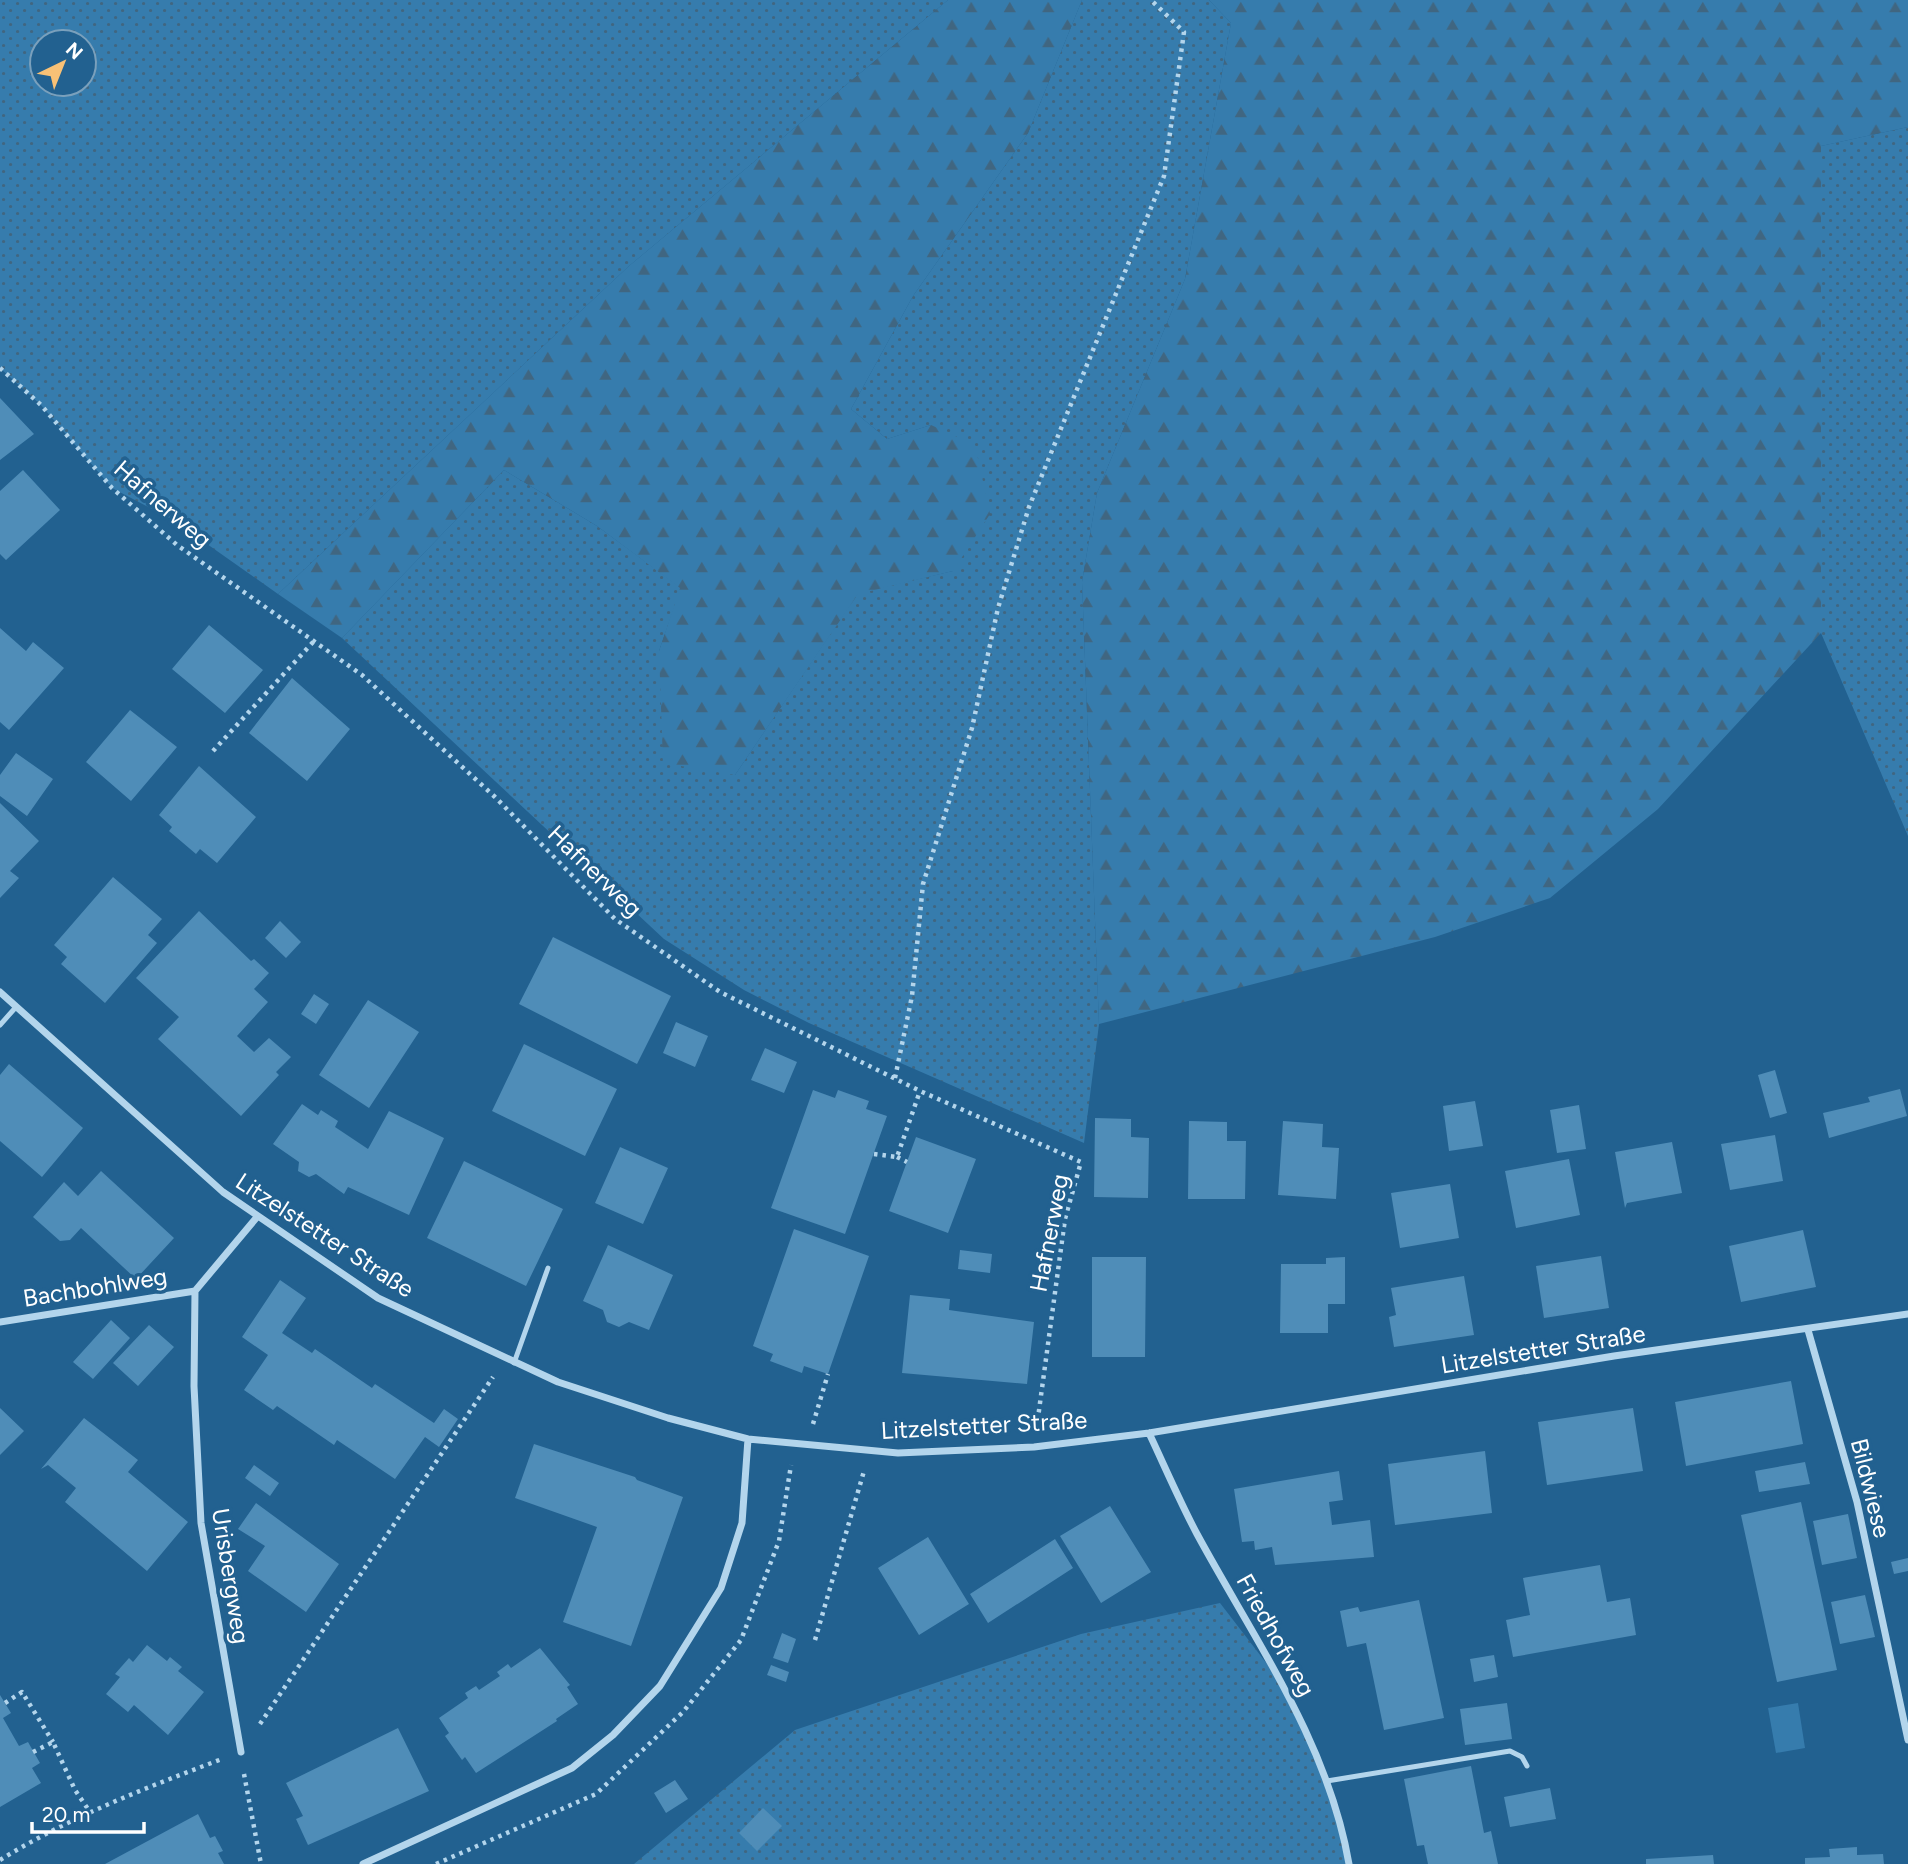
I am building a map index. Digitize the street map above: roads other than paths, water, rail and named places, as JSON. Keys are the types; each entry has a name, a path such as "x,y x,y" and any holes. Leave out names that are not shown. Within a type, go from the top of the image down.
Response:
{"street":[{"name":"Litzelstetter Straße","path":"0,992 161,1139 257,1217 378,1298 514,1363 620,1402 748,1439 898,1453 1034,1447 1149,1433 1601,1358 1908,1314"},
{"path":"195,1291 257,1217"},
{"name":"Bachbohlweg","path":"0,1322 195,1291"},
{"name":"Urisbergweg","path":"195,1291 194,1386 201,1523 241,1752"},
{"name":"Bildwiese","path":"1808,1330 1857,1502 1908,1740"},
{"name":"Friedhofweg","path":"1149,1433 1196,1532 1284,1686 1327,1781 1349,1864"},
{"path":"363,1864 572,1768 613,1735 660,1686 721,1588 743,1523 748,1439"}],"lane":[{"path":"0,1025 16,1007"},
{"path":"514,1363 548,1268"},
{"path":"1327,1781 1510,1751 1522,1757 1527,1766"}]}
